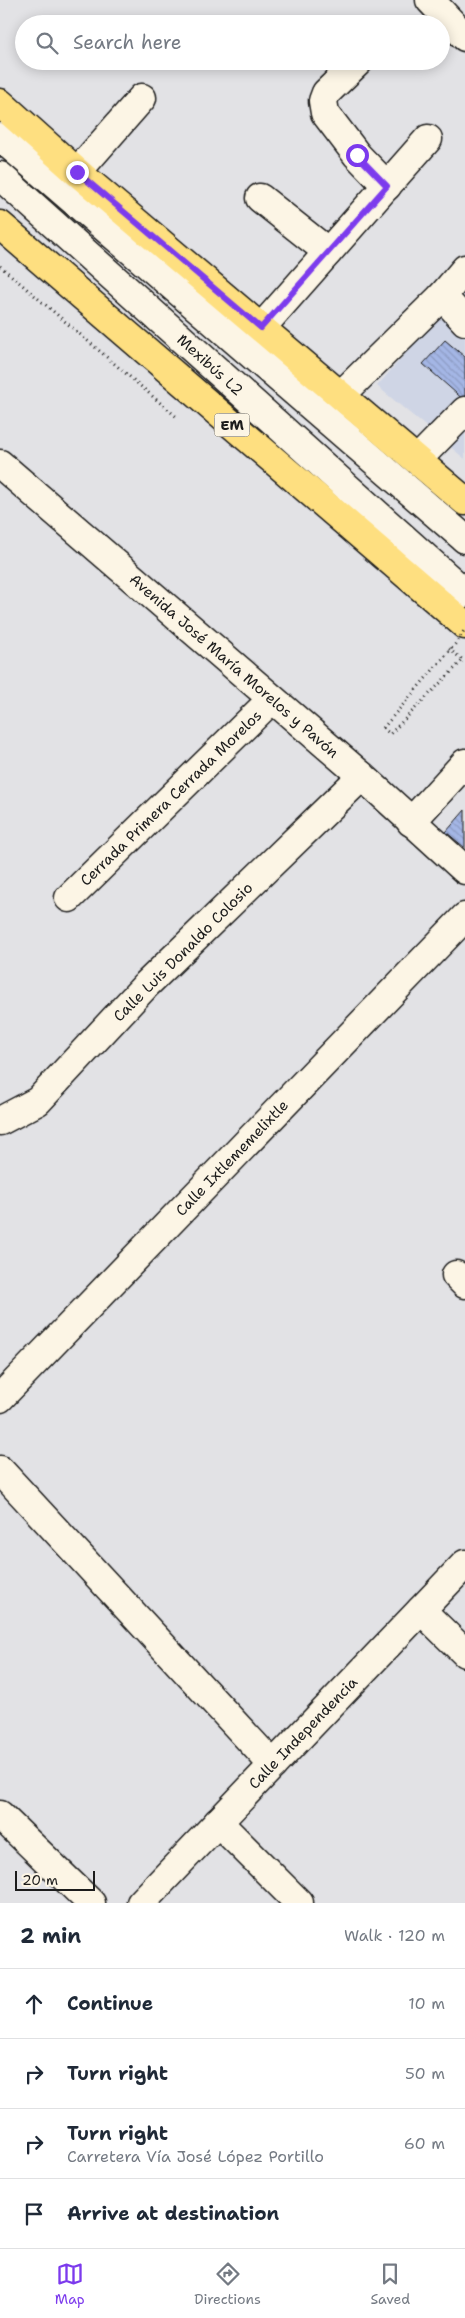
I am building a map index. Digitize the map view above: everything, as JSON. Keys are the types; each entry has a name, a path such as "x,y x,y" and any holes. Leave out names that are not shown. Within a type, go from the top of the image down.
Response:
{"main road":[{"path":"0,102 77,172 465,501"},
{"name":"EM","path":"0,225 465,625"}],"street":[{"path":"430,0 445,15"},
{"path":"450,21 465,36"},
{"path":"350,70 326,93 323,101 325,113 357,155 387,186"},
{"path":"77,172 142,98"},
{"path":"0,137 465,539"},
{"path":"261,328 428,139"},
{"name":"Mexibús L2","path":"0,176 465,593"},
{"path":"260,198 328,252"},
{"path":"342,395 442,296 465,269"},
{"path":"442,296 465,321"},
{"path":"417,460 465,411"},
{"name":"Avenida José María Morelos y Pavón","path":"0,464 362,776 465,870"},
{"name":"Cerrada Primera Cerrada Morelos","path":"69,898 272,699"},
{"path":"411,822 465,763"},
{"name":"Calle Luis Donaldo Colosio","path":"0,1121 38,1100 147,984 362,776"},
{"name":"Calle Ixtlememelixtle","path":"0,1398 465,917"},
{"path":"0,1470 273,1765"},
{"name":"Calle Independencia","path":"141,1903 465,1564"},
{"path":"421,1610 465,1653"},
{"path":"0,1815 91,1903"},
{"path":"218,1822 298,1903"}],"path":[{"path":"0,266 182,421"},
{"path":"448,648 463,660 390,734 383,728 457,642 465,629"}],"shaded area":[{"path":"465,286 465,459 377,386"}],"building":[{"path":"445,340 465,357 465,401 423,364"},
{"path":"465,810 465,848 446,832"}],"route":[{"path":"77,172 261,328 387,186 357,155"}]}
